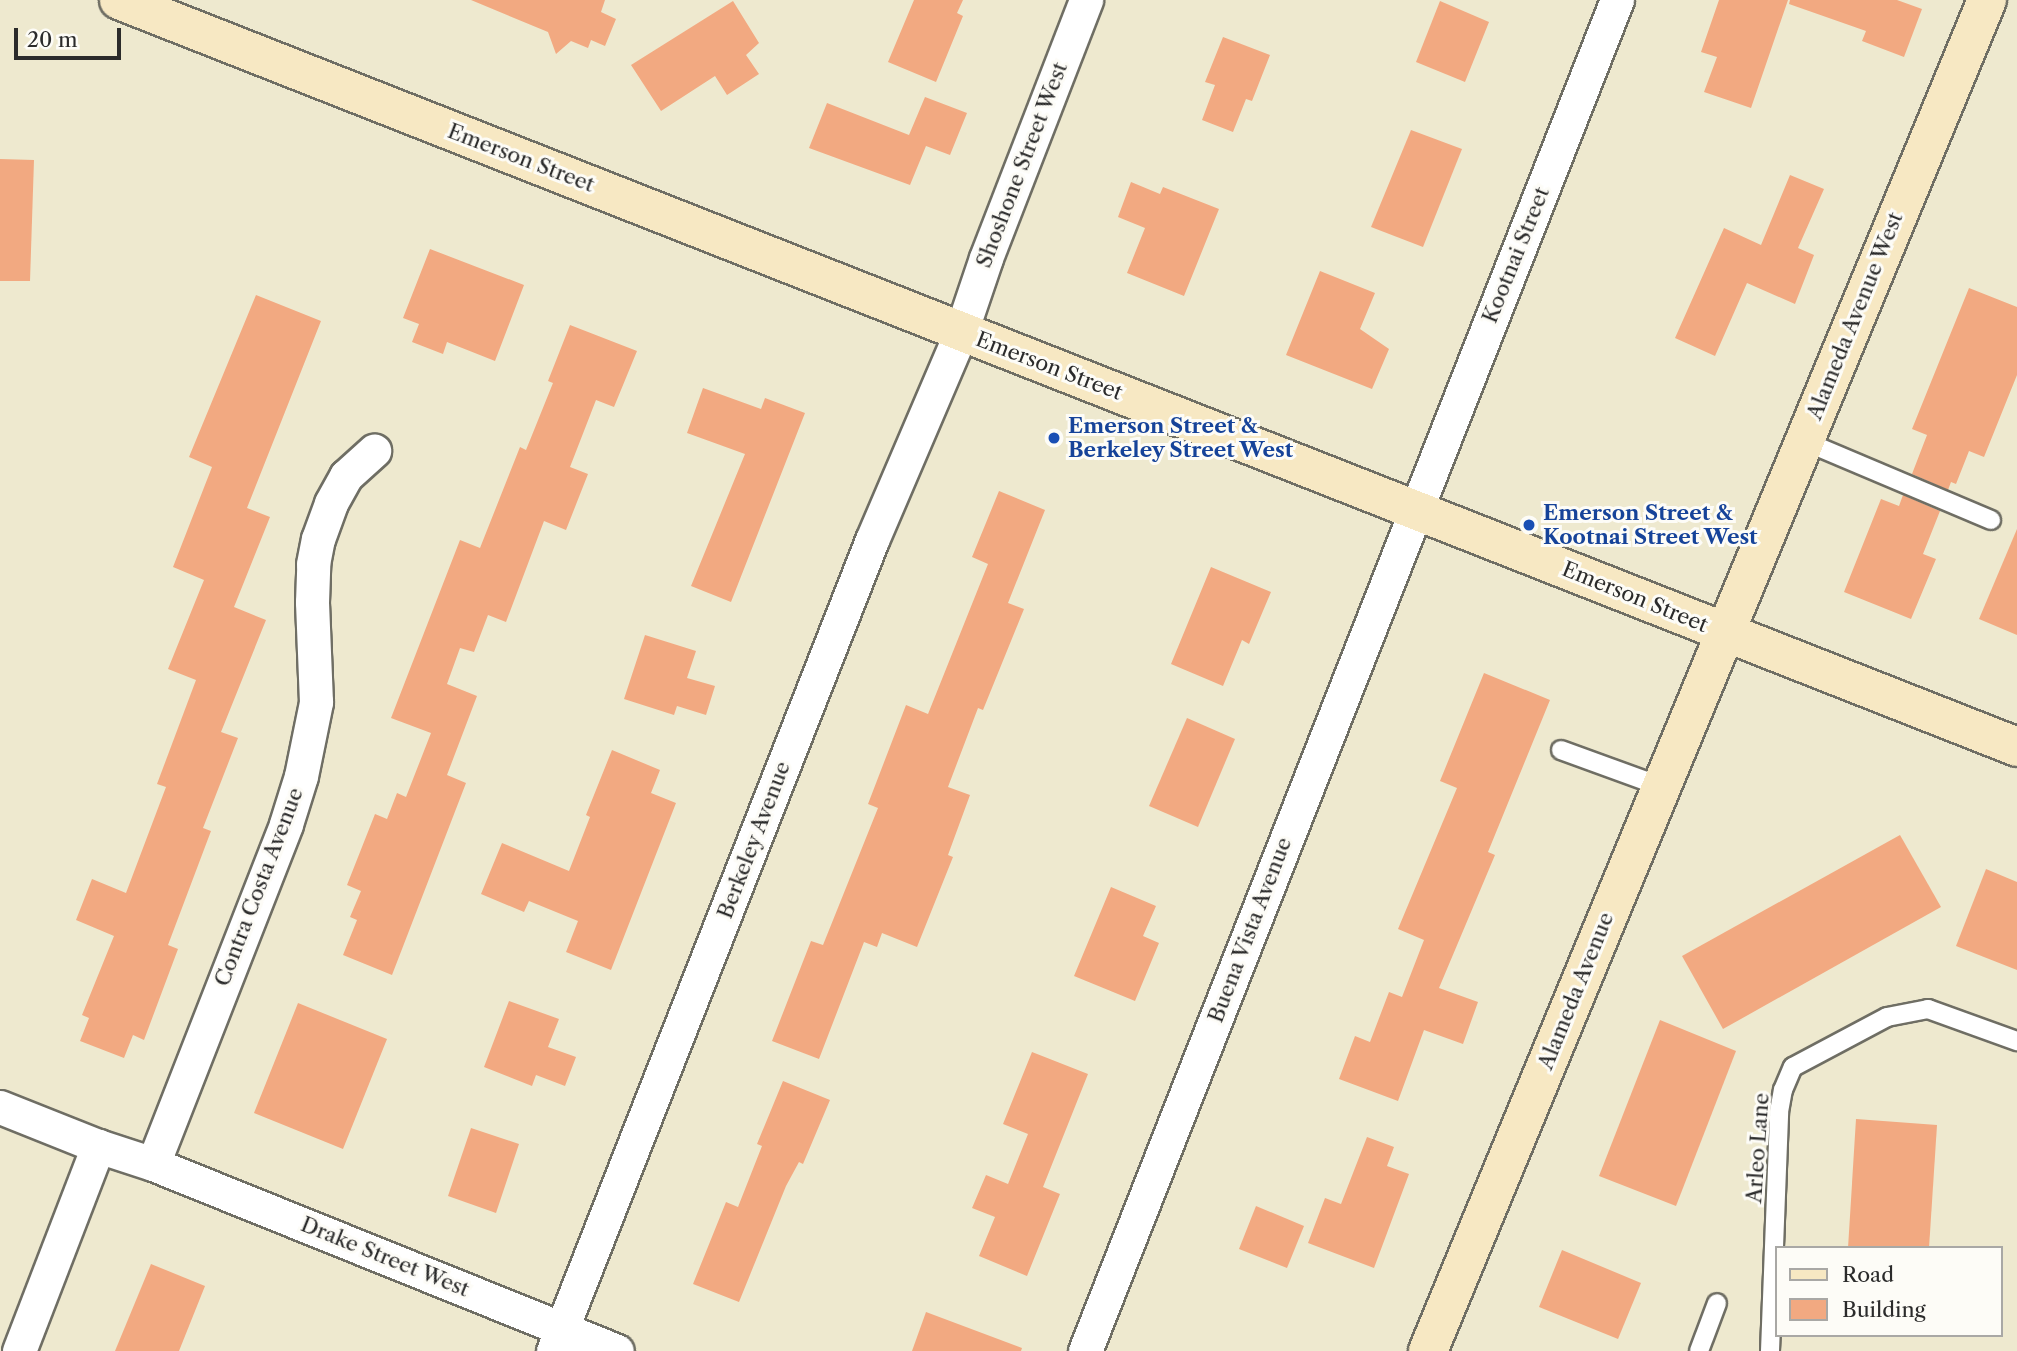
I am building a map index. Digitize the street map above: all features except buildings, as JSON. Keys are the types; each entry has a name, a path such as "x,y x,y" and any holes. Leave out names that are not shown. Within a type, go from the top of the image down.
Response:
{"main road":[{"name":"Emerson Street","path":"119,0 162,8 961,332 2017,747"},
{"name":"Alameda Avenue West","path":"1724,632 1987,0"},
{"name":"Alameda Avenue","path":"1438,1348 1660,786 1724,632"}],"street":[{"name":"Shoshone Street West","path":"961,332 986,258 1086,0"},
{"name":"Kootnai Street","path":"1415,510 1617,0"},
{"name":"Berkeley Avenue","path":"558,1340 872,540 961,332"},
{"name":"Contra Costa Avenue","path":"153,1164 286,824 301,776 316,702 312,602 313,564 318,539 331,503 346,476 374,451"},
{"name":"Buena Vista Avenue","path":"1085,1351 1415,510"},
{"path":"0,1107 98,1146 19,1351"},
{"name":"Drake Street West","path":"98,1146 153,1164 558,1340 617,1351"}],"lane":[{"path":"1804,441 1991,520"},
{"path":"1561,750 1660,786"},
{"name":"Arleo Lane","path":"1770,1351 1779,1112 1783,1090 1793,1067 1887,1017 1928,1009 2017,1041"},
{"path":"1699,1351 1717,1303"}],"place":[{"name":"Emerson Street & Berkeley Street West","path":"1054,438"},
{"name":"Emerson Street & Kootnai Street West","path":"1529,525"}]}
